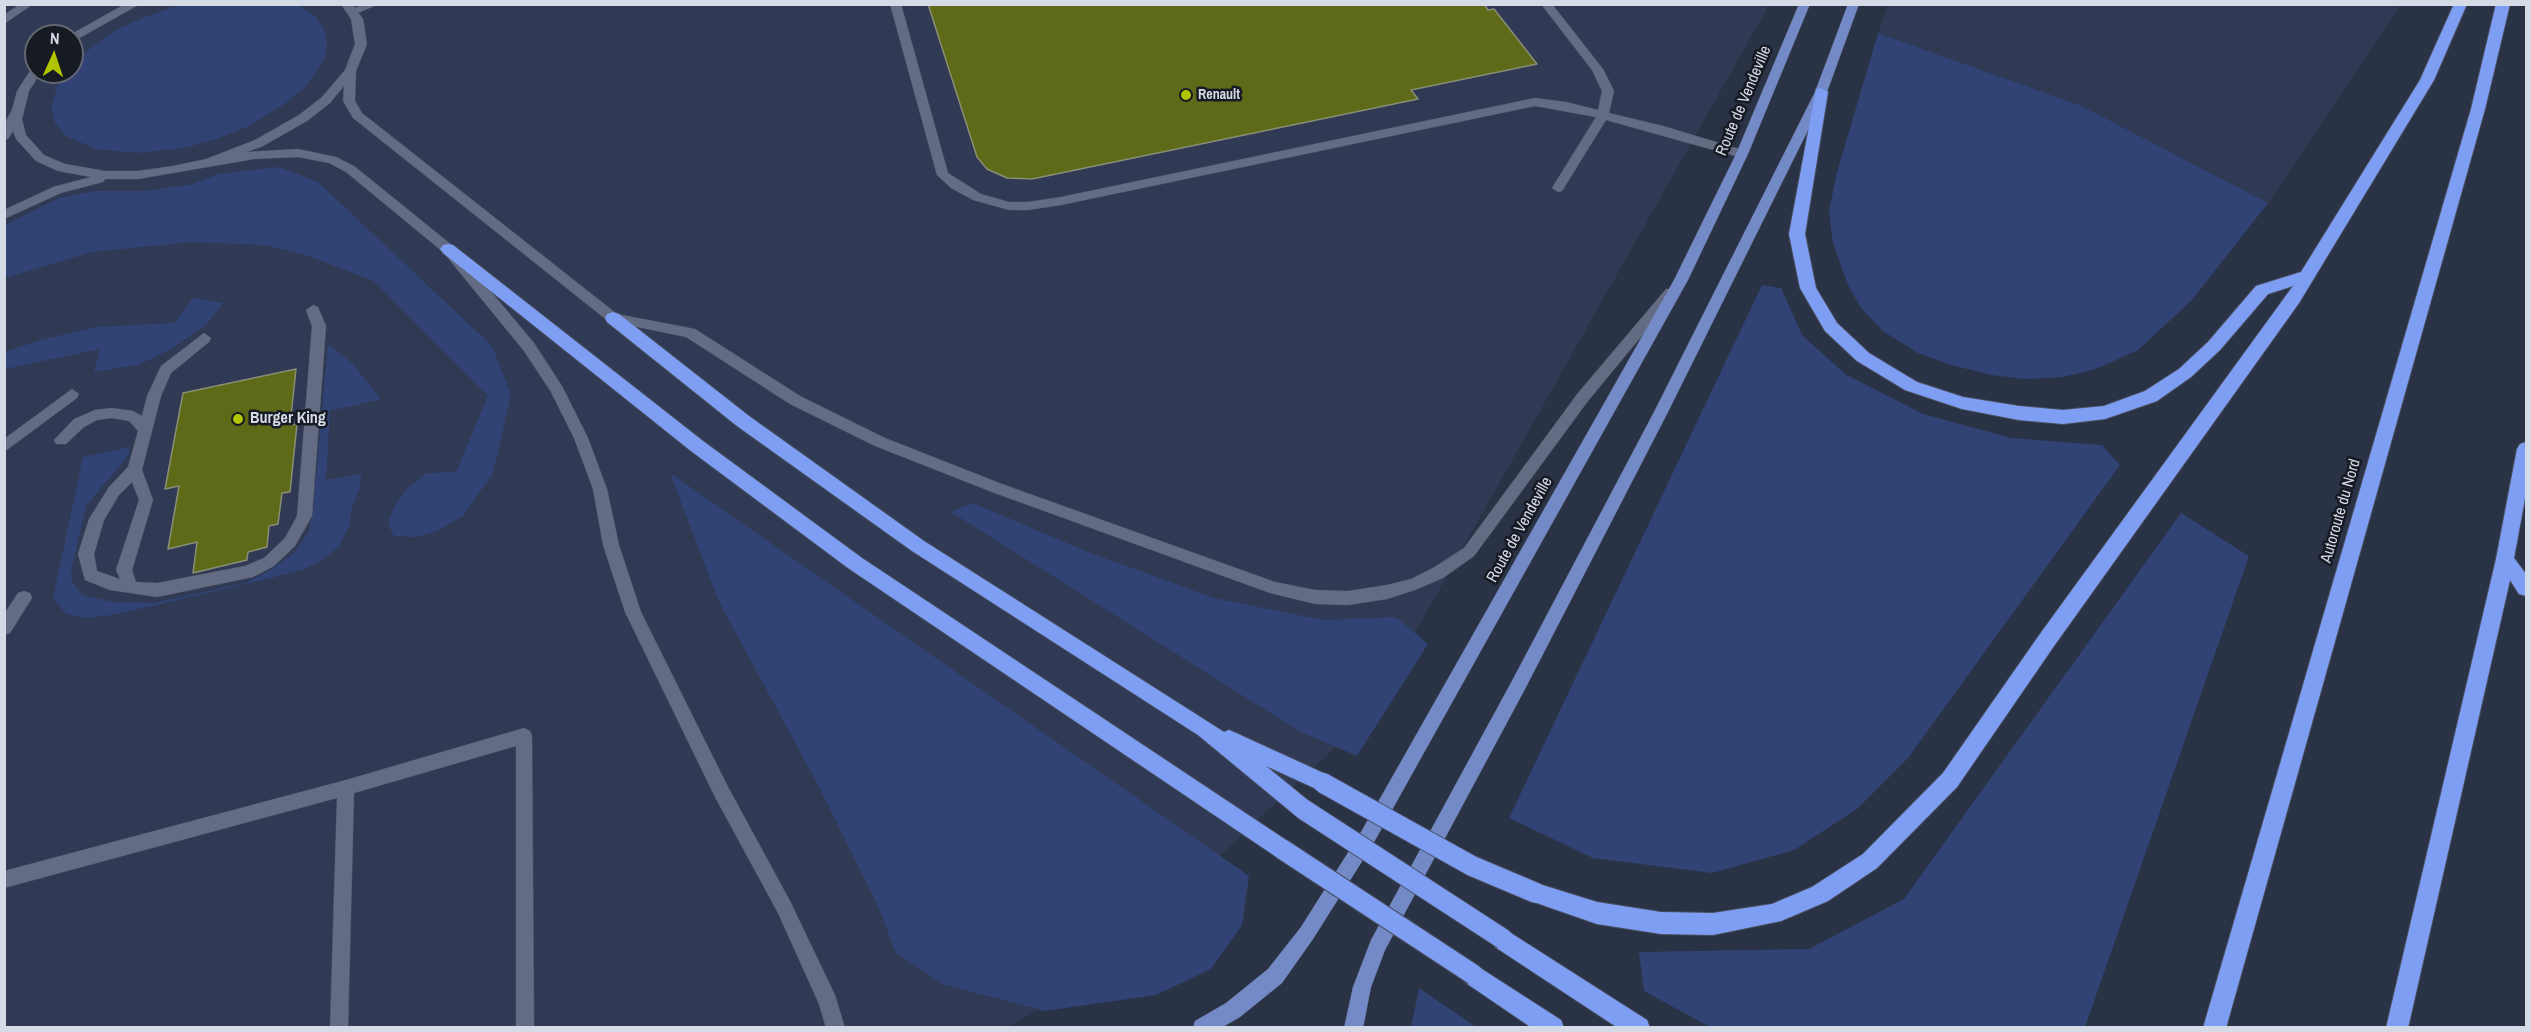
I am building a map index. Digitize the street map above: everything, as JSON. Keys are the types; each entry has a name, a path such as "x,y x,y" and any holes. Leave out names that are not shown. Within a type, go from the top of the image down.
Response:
{"highway":[{"path":"1205,729 1323,783 1472,866 1536,893 1597,913 1661,923 1713,924 1773,914 1820,894 1870,861 1950,780 2047,640 2293,299 2427,80 2461,4"},
{"name":"Autoroute du Nord","path":"2214,1028 2478,110 2504,4"},
{"path":"1821,92 1797,234 1808,288 1831,327 1863,357 1911,386 1962,403 2019,413 2063,417 2105,412 2151,396 2185,373 2214,346 2262,290 2307,276"},
{"path":"448,249 697,446 855,563 1553,1028"},
{"path":"613,318 743,421 918,546 1205,729 1303,809 1639,1028"},
{"path":"2397,1028 2505,559 2526,449"},
{"path":"2505,559 2526,588"}],"main road":[{"name":"Route de Vendeville","path":"1202,1028 1233,1010 1275,976 1307,933 1379,817 1681,280 1742,154 1805,4"},
{"path":"1353,1028 1362,987 1377,946 1519,684 1661,412 1821,92 1854,4"}],"street":[{"path":"4,21 28,4"},
{"path":"84,31 135,4"},
{"path":"209,162 259,143 303,118 331,95 350,71 361,44 359,27 349,8 374,4"},
{"path":"895,4 938,163 944,175 955,185 977,196 1009,206 1028,206 1061,201 1535,102 1566,106 1659,129 1742,154"},
{"path":"1545,4 1597,69 1608,91 1603,115 1558,188"},
{"path":"350,71 349,101 357,115 613,318 690,333 795,400 880,442 997,488 1275,588 1315,597 1348,598 1387,592 1415,584 1438,573 1469,552 1583,397 1681,280"},
{"path":"4,136 28,84"},
{"path":"17,110 16,119 21,136 40,158 75,171 122,175"},
{"path":"4,215 57,190 79,183 122,175 165,172 209,162 278,152 312,154 332,160 359,176 448,249 529,347 581,438 600,489 611,545 633,612 721,791 784,907 828,1002 836,1028"},
{"path":"204,338 166,370 154,396 135,470 114,491 97,519 86,554 90,575 110,584 158,590 248,572 269,562 290,542 304,516 319,326 313,310"},
{"path":"4,447 72,394"},
{"path":"61,440 79,423 95,415 112,413 133,416 145,429"},
{"path":"131,588 124,570 146,500 135,470"},
{"path":"4,628 24,598"},
{"path":"4,880 346,788 524,735 525,1028"},
{"path":"339,1028 346,788"}],"shaded area":[{"path":"183,4 300,6 315,16 324,29 327,43 324,60 306,86 286,103 247,127 216,139 184,148 137,153 96,149 66,136 55,123 51,107 58,84 84,84 84,54 115,31 142,18"},
{"path":"5,5 1769,5 1368,716 1077,990 1005,1028 5,1028"},
{"path":"1888,5 2400,5 2268,203 2082,106 1878,33"},
{"path":"1878,33 2082,106 2268,203 2192,300 2138,350 2096,369 2063,377 2025,379 1991,375 1948,364 1918,353 1883,331 1861,308 1848,285 1833,243 1829,212 1836,176"},
{"path":"279,167 318,182 492,346 511,394 493,473 463,516 437,531 417,537 394,536 388,524 394,507 408,488 427,473 456,472 488,396 374,281 306,255 265,245 191,242 92,252 5,278 5,225 59,198 96,191 146,191 193,184 219,174"},
{"path":"1762,285 1781,288 1802,335 1845,374 1923,414 2011,438 2102,445 2120,465 1908,758 1857,809 1794,850 1712,873 1593,858 1509,818"},
{"path":"193,298 223,303 206,325 171,349 138,365 94,372 100,349 5,369 5,352 41,340 95,327 174,323"},
{"path":"328,344 351,362 381,399 330,411 326,480 361,474 360,488 351,510 350,524 339,547 305,569 271,578 113,615 85,618 66,614 53,598 83,457 130,447 128,456 86,506 71,572 72,581 82,595 113,602 153,603 245,583 269,571 293,554 309,532 313,510"},
{"path":"670,473 1249,876 1242,925 1211,969 1156,995 1045,1011 942,984 896,953 878,906 816,781 719,602"},
{"path":"973,503 1088,552 1214,598 1323,620 1396,617 1428,644 1357,756 1299,731 951,512"},
{"path":"2181,513 2249,556 2085,1027 1710,1027 1644,991 1639,952 1809,949 1904,899"},
{"path":"1419,988 1476,1027 1411,1027"}],"building":[{"name":"Renault","path":"928,4 1484,4 1488,10 1494,9 1537,64 1411,90 1418,99 1032,179 1007,178 987,169 977,157"},
{"path":"296,369 290,425 297,424 290,492 282,493 278,524 269,526 267,547 248,552 247,560 193,573 197,542 168,549 179,486 165,489 183,393"}],"place":[{"name":"Renault","path":"1186,95"},
{"name":"Burger King","path":"238,419"}]}
